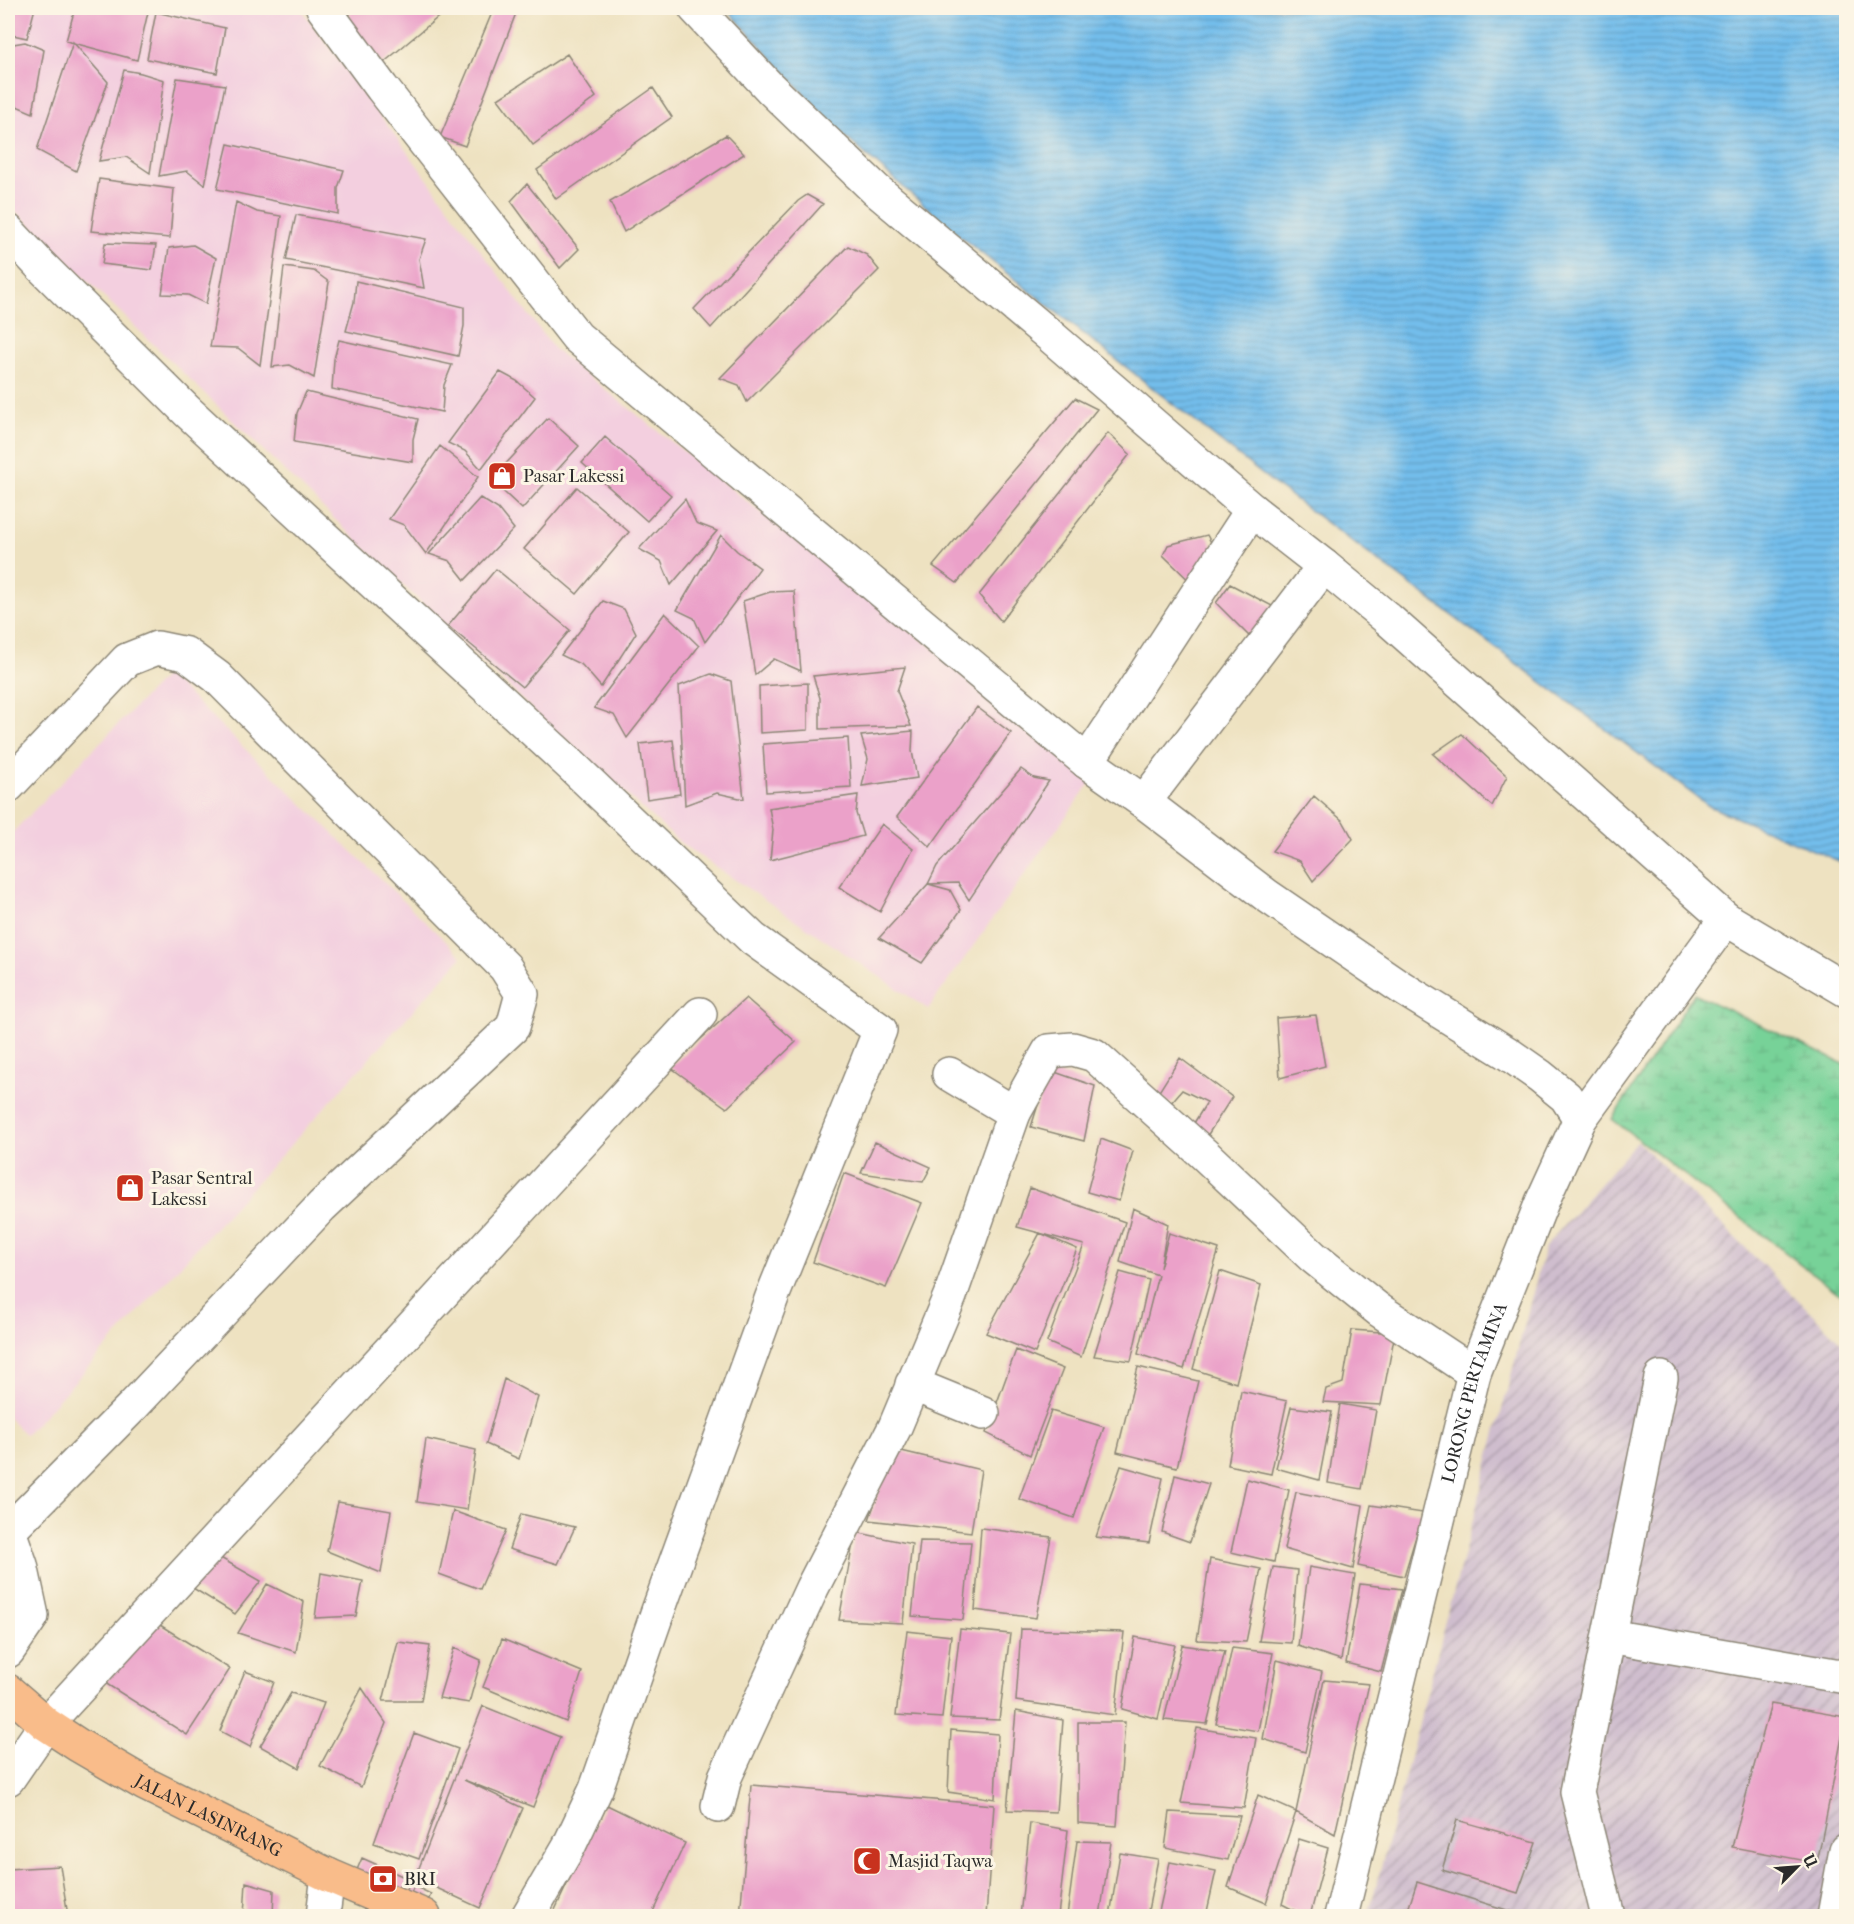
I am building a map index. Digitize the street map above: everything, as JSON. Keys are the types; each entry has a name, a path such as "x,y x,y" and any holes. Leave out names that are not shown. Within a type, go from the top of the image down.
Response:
{"highway":[{"name":"JALAN LASINRANG","path":"8,1691 46,1724 145,1784 328,1875 423,1917"}],"street":[{"path":"323,8 382,88 577,337 1087,762 1144,802 1266,895 1402,988 1540,1076 1566,1096 1580,1119"},
{"path":"695,8 770,88 874,189 1252,510 1324,566 1517,733 1726,920 1846,990"},
{"path":"8,231 39,265 187,411 572,766 753,939 880,1030 772,1297 596,1789 569,1846 528,1917"},
{"path":"1087,762 1252,510"},
{"path":"1144,802 1324,566"},
{"path":"8,786 126,660 157,648 186,654 217,677 423,884 505,967 522,994 513,1027 322,1206 132,1407 8,1531 21,1565 32,1616 8,1651"},
{"name":"LORONG PERTAMINA","path":"1341,1917 1474,1373 1542,1202 1580,1119 1726,920"},
{"path":"8,1779 46,1724 700,1014"},
{"path":"718,1806 725,1777 812,1588 895,1427 951,1296 1014,1113 1049,1051 1072,1049 1094,1055 1313,1257 1379,1310 1474,1373"},
{"path":"949,1074 1014,1113"},
{"path":"1608,1917 1577,1792 1661,1378"},
{"path":"912,1384 983,1413"},
{"path":"1609,1636 1846,1677"},
{"path":"1834,1917 1846,1851"},
{"path":"323,1917 328,1875"}],"shaded area":[{"name":"Pasar Lakessi","path":"8,8 300,8 554,349 1095,776 928,1009 683,845 542,719 8,204"},
{"name":"Pasar Sentral Lakessi","path":"167,674 462,957 26,1435 8,1418 8,837"},
{"path":"1637,1141 1846,1347 1846,1916 1368,1916 1545,1247"}],"green space":[{"path":"1694,994 1846,1065 1846,1299 1612,1119"}],"water":[{"path":"726,8 1846,8 1846,864 1709,806 1277,486 961,237 836,129"}],"building":[{"path":"8,8 35,8 27,38 8,34"},
{"path":"75,8 129,8 148,12 137,60 66,41"},
{"path":"192,8 214,8 213,12"},
{"path":"354,8 449,8 382,64 349,23 350,11"},
{"path":"494,8 518,8 465,146 440,137"},
{"path":"156,12 225,28 217,73 147,59"},
{"path":"25,42 44,50 33,113 8,104 8,45"},
{"path":"73,42 108,82 76,171 37,150"},
{"path":"567,54 596,97 533,145 498,99"},
{"path":"124,70 164,80 150,173 126,157 99,161"},
{"path":"177,78 225,85 205,185 187,171 159,176"},
{"path":"653,88 672,117 556,199 537,170"},
{"path":"726,135 744,154 624,232 610,202"},
{"path":"228,144 344,170 338,188 338,214 217,189"},
{"path":"99,179 174,189 170,238 91,231"},
{"path":"527,184 579,249 560,268 511,201"},
{"path":"807,195 823,204 711,328 694,309 798,201"},
{"path":"236,202 257,212 281,216 260,365 238,348 210,347"},
{"path":"296,215 426,239 419,259 424,288 286,260"},
{"path":"105,243 156,245 152,270 102,264"},
{"path":"193,245 216,258 206,304 188,295 162,294 169,248"},
{"path":"848,246 867,255 879,270 747,402 739,385 720,378"},
{"path":"284,267 314,271 329,282 314,378 290,365 272,367"},
{"path":"356,281 464,307 464,326 458,356 346,331 354,302"},
{"path":"339,340 452,365 444,385 442,412 332,389 334,359"},
{"path":"500,372 517,381 535,397 481,469 465,451 448,443"},
{"path":"306,392 418,419 413,439 413,462 294,442 297,413"},
{"path":"1075,398 1097,409 957,583 933,566"},
{"path":"548,418 579,446 522,509 491,480"},
{"path":"1108,433 1130,454 1001,621 979,595"},
{"path":"605,437 671,495 647,521 582,463"},
{"path":"440,446 478,477 426,554 404,525 389,519"},
{"path":"577,487 629,532 577,594 524,549"},
{"path":"480,498 498,509 514,529 465,580 450,561 429,554"},
{"path":"685,499 696,523 717,531 671,585 661,561 639,549"},
{"path":"721,535 737,551 760,568 705,642 694,618 677,610"},
{"path":"1207,535 1228,574 1207,598 1163,555 1168,545"},
{"path":"496,569 570,630 522,687 448,626"},
{"path":"1230,584 1291,616 1264,651 1216,603"},
{"path":"794,591 801,671 774,659 755,675 743,601 770,592"},
{"path":"603,601 624,609 636,633 601,687 582,665 561,655"},
{"path":"665,613 699,646 627,738 614,715 594,708"},
{"path":"905,667 897,691 911,726 820,729 820,698 813,676"},
{"path":"711,674 731,681 744,799 717,793 685,805 679,686"},
{"path":"808,683 808,730 760,733 759,686"},
{"path":"977,707 1011,733 930,847 897,817"},
{"path":"913,731 912,751 917,778 862,786 868,759 861,736"},
{"path":"1462,734 1507,776 1492,806 1433,754"},
{"path":"848,738 851,787 766,792 763,744"},
{"path":"673,740 680,794 647,799 640,744"},
{"path":"1021,769 1034,778 1049,781 969,900 958,883 928,884 937,866"},
{"path":"858,795 856,813 863,836 770,860 773,830 769,808"},
{"path":"1314,796 1343,821 1353,839 1313,881 1300,861 1272,851"},
{"path":"882,824 913,849 880,912 839,887"},
{"path":"928,884 950,890 961,910 922,963 879,938"},
{"path":"746,998 796,1042 727,1108 670,1067"},
{"path":"1316,1015 1325,1066 1280,1078 1276,1018"},
{"path":"1180,1058 1232,1097 1207,1136 1194,1123 1207,1102 1182,1090 1170,1104 1158,1093"},
{"path":"1049,1070 1095,1086 1084,1141 1031,1127"},
{"path":"1101,1139 1133,1151 1119,1201 1087,1192"},
{"path":"875,1142 931,1167 923,1182 861,1173"},
{"path":"844,1173 922,1203 886,1288 813,1262"},
{"path":"1030,1188 1125,1222 1081,1357 1047,1342 1084,1245 1017,1227"},
{"path":"1133,1208 1168,1224 1160,1268 1169,1233 1219,1249 1184,1369 1138,1354 1158,1275 1120,1262"},
{"path":"1040,1233 1077,1249 1035,1353 986,1333"},
{"path":"1220,1271 1261,1285 1236,1383 1193,1369"},
{"path":"1120,1272 1149,1280 1131,1361 1094,1356"},
{"path":"1352,1330 1395,1333 1381,1405 1323,1402 1326,1389 1343,1383"},
{"path":"1016,1350 1063,1369 1030,1455 986,1433"},
{"path":"1138,1367 1198,1381 1177,1467 1117,1452"},
{"path":"504,1379 538,1397 519,1459 486,1444"},
{"path":"1241,1391 1287,1401 1271,1474 1228,1465"},
{"path":"1340,1404 1376,1410 1362,1489 1328,1483"},
{"path":"1291,1407 1332,1412 1319,1480 1276,1468"},
{"path":"1051,1411 1104,1427 1074,1518 1019,1499"},
{"path":"426,1439 476,1450 467,1510 417,1502"},
{"path":"893,1449 981,1470 971,1532 869,1520"},
{"path":"1121,1466 1163,1478 1149,1543 1096,1537"},
{"path":"1175,1475 1209,1484 1190,1542 1162,1532"},
{"path":"1247,1479 1289,1490 1274,1562 1231,1552"},
{"path":"1296,1492 1363,1505 1353,1569 1284,1549"},
{"path":"338,1502 391,1511 381,1573 327,1551"},
{"path":"1371,1505 1423,1513 1404,1576 1358,1566"},
{"path":"453,1511 506,1530 480,1589 439,1574"},
{"path":"521,1514 575,1527 558,1564 509,1549"},
{"path":"981,1528 1051,1537 1036,1618 975,1610"},
{"path":"855,1532 912,1544 903,1623 839,1620"},
{"path":"920,1541 971,1542 963,1620 912,1616"},
{"path":"210,1552 261,1581 235,1614 188,1585"},
{"path":"1210,1559 1261,1569 1246,1642 1197,1640"},
{"path":"1273,1567 1297,1570 1291,1643 1259,1641"},
{"path":"1309,1567 1355,1575 1341,1660 1298,1646"},
{"path":"321,1573 363,1581 356,1616 315,1618"},
{"path":"267,1584 304,1602 296,1652 238,1633"},
{"path":"1360,1584 1402,1589 1381,1672 1346,1663"},
{"path":"152,1620 230,1669 187,1735 105,1683"},
{"path":"960,1629 1010,1634 999,1720 950,1718"},
{"path":"1021,1629 1124,1632 1115,1715 1016,1701"},
{"path":"907,1631 951,1636 942,1718 896,1715"},
{"path":"1135,1637 1175,1645 1158,1719 1122,1709"},
{"path":"502,1639 582,1672 566,1722 483,1687"},
{"path":"398,1642 430,1646 421,1701 383,1701"},
{"path":"1182,1645 1225,1651 1207,1724 1164,1720"},
{"path":"454,1648 481,1660 469,1703 439,1698"},
{"path":"1232,1648 1273,1653 1258,1731 1216,1724"},
{"path":"1277,1660 1322,1672 1305,1752 1263,1739"},
{"path":"245,1671 274,1682 250,1747 220,1731"},
{"path":"1324,1680 1369,1684 1335,1834 1296,1812"},
{"path":"362,1688 386,1723 361,1787 320,1766"},
{"path":"291,1693 324,1703 299,1768 260,1746"},
{"path":"1771,1704 1846,1717 1817,1863 1732,1847"},
{"path":"483,1706 560,1737 533,1807 464,1780 523,1808 480,1908 415,1878"},
{"path":"1016,1711 1063,1720 1056,1812 1007,1810"},
{"path":"1078,1722 1125,1722 1117,1826 1078,1823"},
{"path":"1197,1728 1256,1738 1244,1808 1181,1803"},
{"path":"951,1730 998,1734 995,1799 948,1792"},
{"path":"414,1733 458,1749 419,1859 374,1843"},
{"name":"Masjid Taqwa","path":"751,1785 994,1805 986,1916 740,1916"},
{"path":"1258,1795 1296,1812 1266,1903 1228,1887"},
{"path":"605,1804 685,1843 651,1916 564,1916 554,1912"},
{"path":"1170,1812 1240,1816 1228,1860 1165,1848"},
{"path":"1457,1820 1536,1842 1518,1893 1442,1870"},
{"path":"1030,1823 1068,1830 1058,1916 1020,1916"},
{"path":"1299,1839 1328,1848 1310,1916 1305,1916 1282,1904"},
{"path":"1077,1841 1111,1842 1100,1916 1067,1916"},
{"path":"1120,1853 1158,1859 1147,1916 1110,1916"},
{"name":"BRI","path":"362,1858 411,1880 403,1899 354,1877"},
{"path":"1170,1862 1216,1871 1206,1916 1158,1916"},
{"path":"60,1866 68,1916 39,1916 9,1910 8,1869"},
{"path":"246,1882 274,1890 273,1916 244,1916"},
{"path":"1417,1882 1526,1916 1406,1916"},
{"path":"414,1886 431,1894 425,1908 408,1899"}],"place":[{"name":"Pasar Lakessi","path":"502,476"},
{"name":"Pasar Sentral Lakessi","path":"130,1188"},
{"name":"Masjid Taqwa","path":"867,1861"},
{"name":"BRI","path":"383,1879"}]}
